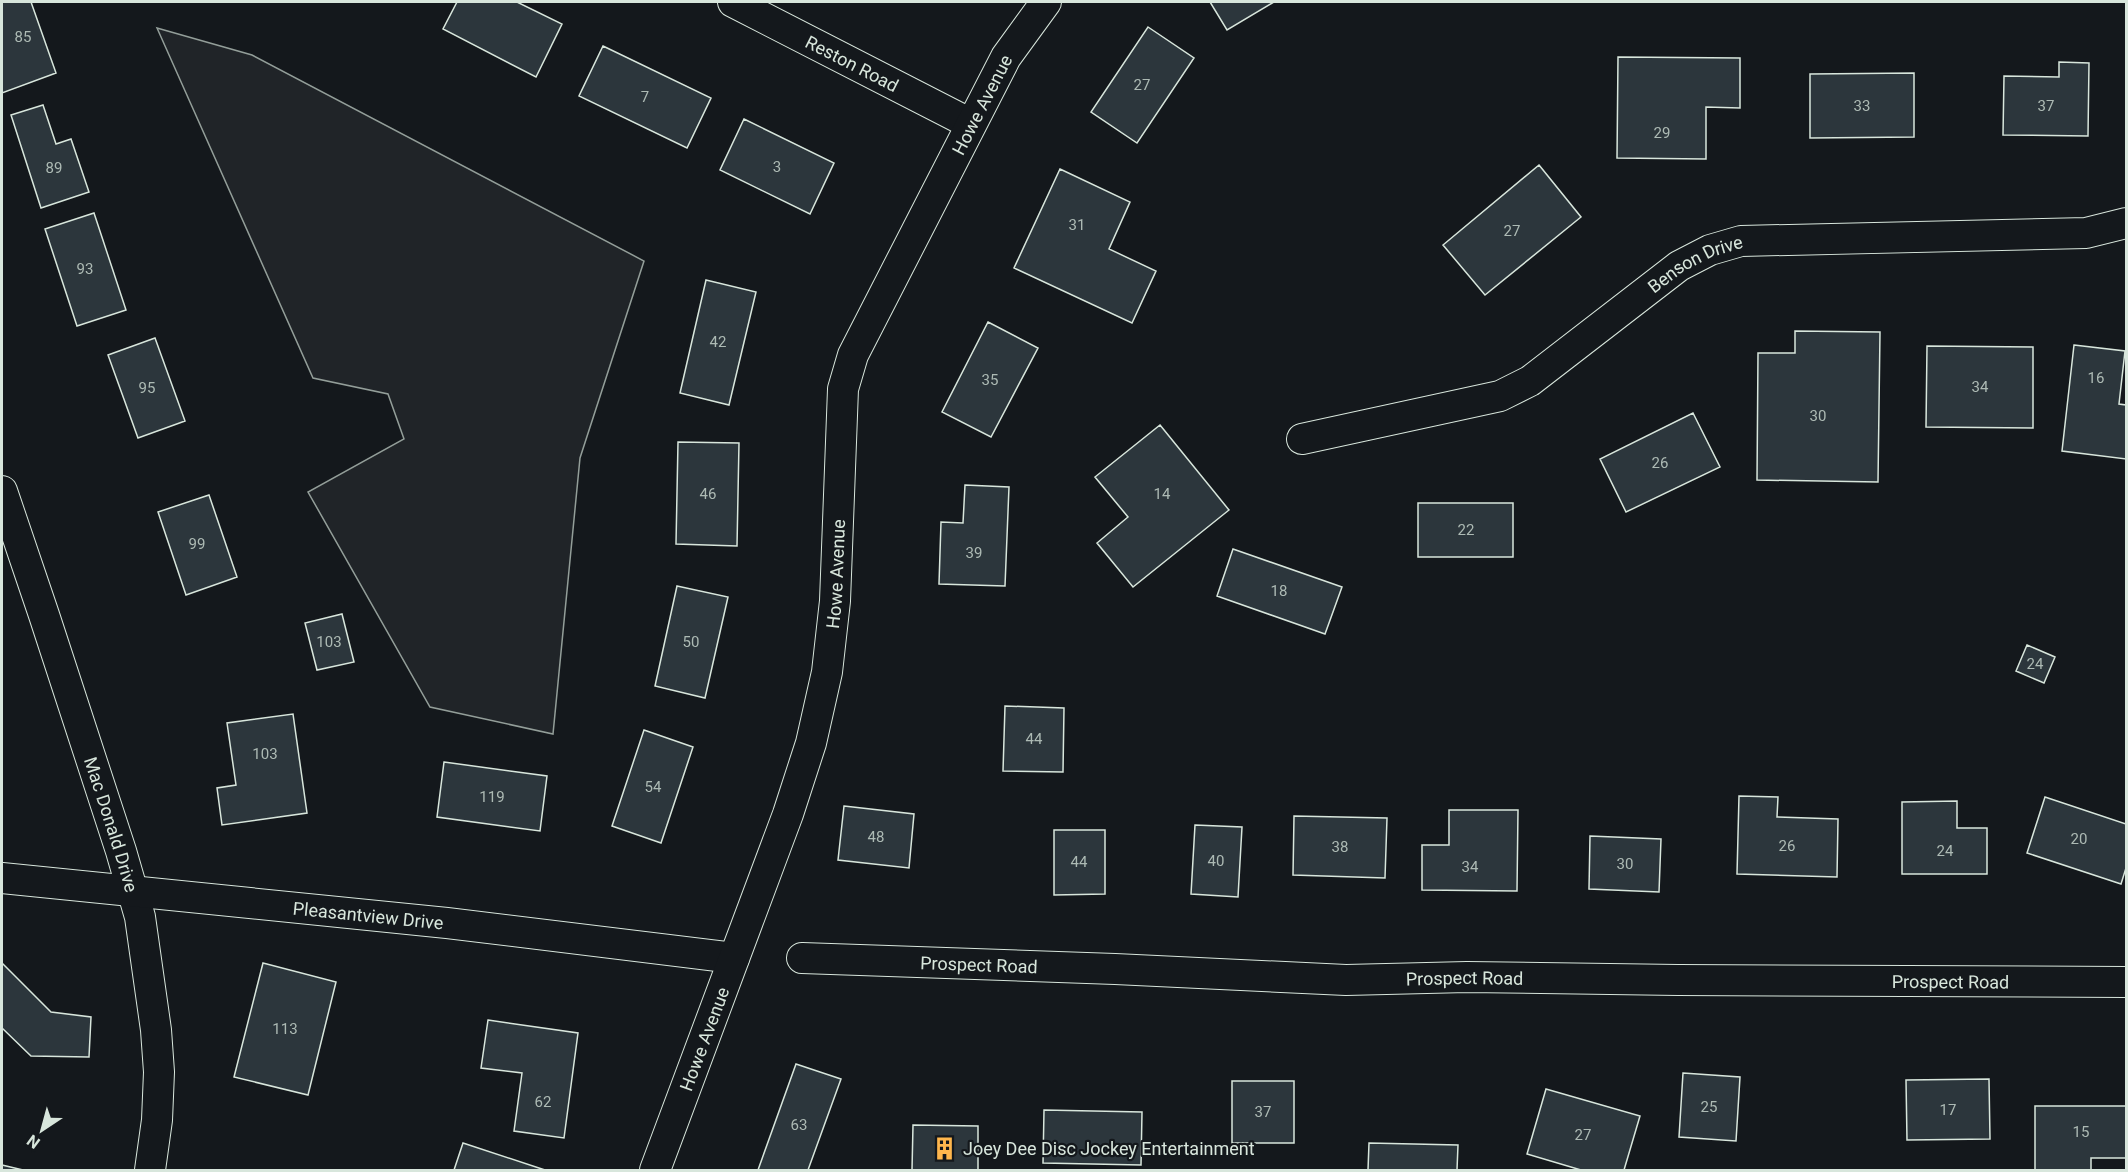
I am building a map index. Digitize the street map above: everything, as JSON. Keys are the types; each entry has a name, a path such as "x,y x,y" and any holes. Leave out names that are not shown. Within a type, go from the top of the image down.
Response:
{"street":[{"name":"Reston Road","path":"733,2 971,124"},
{"name":"Howe Avenue","path":"655,1170 798,784 811,743 827,672 835,601 843,389 853,355 1006,57 1046,2"},
{"name":"Benson Drive","path":"1302,440 1500,396 1530,381 1679,266 1710,249 1741,241 2086,233 2127,223"},
{"name":"Mac Donald Drive","path":"2,491 48,626 140,917 156,1030 159,1072 157,1120 150,1170"},
{"name":"Pleasantview Drive","path":"2,878 447,923 734,958"},
{"name":"Prospect Road","path":"802,958 1346,980 1467,977 2127,982"}],"shaded area":[{"path":"157,28 252,55 644,261 580,458 553,734 430,707 308,492 404,439 388,394 313,378"}],"building":[{"path":"2,2 31,2 56,73 2,93"},
{"path":"457,2 517,2 562,24 536,77 443,29"},
{"path":"1210,2 1274,2 1227,30"},
{"path":"1148,27 1194,58 1137,143 1091,112"},
{"path":"603,46 711,98 687,148 579,96"},
{"path":"1618,57 1740,58 1740,108 1706,107 1706,159 1617,158"},
{"path":"2059,62 2089,63 2088,136 2003,135 2004,76 2059,77"},
{"path":"1914,73 1914,137 1810,138 1810,74"},
{"path":"43,105 56,144 71,139 89,192 41,208 11,115"},
{"path":"744,119 834,163 810,214 720,170"},
{"path":"1539,165 1581,217 1485,295 1443,245"},
{"path":"1060,169 1130,202 1109,249 1156,271 1132,323 1014,268"},
{"path":"94,213 126,310 77,326 45,229"},
{"path":"706,280 756,292 729,405 680,393"},
{"path":"988,322 1038,348 991,437 942,412"},
{"path":"1795,331 1880,332 1878,482 1757,480 1758,353 1795,353"},
{"path":"155,338 185,421 138,438 108,355"},
{"path":"2074,345 2125,351 2119,404 2126,405 2126,459 2062,451"},
{"path":"1927,346 2033,347 2033,428 1926,427"},
{"path":"1693,413 1720,467 1626,512 1600,459"},
{"path":"1160,425 1229,510 1133,587 1097,543 1128,517 1095,477"},
{"path":"678,442 739,443 737,546 676,544"},
{"path":"965,485 1009,487 1005,586 939,584 941,522 963,523"},
{"path":"209,495 237,577 186,595 158,512"},
{"path":"1418,503 1513,503 1513,557 1418,557"},
{"path":"1233,549 1342,587 1325,634 1217,596"},
{"path":"677,586 728,597 705,698 655,686"},
{"path":"342,614 354,662 317,670 305,623"},
{"path":"2027,645 2055,657 2044,683 2016,671"},
{"path":"1005,706 1064,708 1063,772 1003,771"},
{"path":"293,714 307,813 222,825 217,788 236,785 227,723"},
{"path":"644,730 693,747 661,843 612,826"},
{"path":"444,762 547,776 540,831 437,817"},
{"path":"1739,796 1778,797 1777,817 1838,819 1837,877 1737,874"},
{"path":"2045,797 2126,824 2126,868 2121,884 2027,853"},
{"path":"1957,801 1957,828 1987,828 1987,874 1902,874 1902,802"},
{"path":"844,806 914,814 909,868 838,860"},
{"path":"1449,810 1518,810 1517,891 1422,890 1422,845 1449,845"},
{"path":"1294,816 1387,818 1385,878 1293,875"},
{"path":"1195,825 1242,827 1238,897 1191,894"},
{"path":"1054,830 1105,830 1105,894 1054,895"},
{"path":"1590,836 1661,839 1659,892 1589,889"},
{"path":"2,963 51,1012 91,1017 89,1057 31,1056 2,1028"},
{"path":"263,963 336,982 308,1095 234,1077"},
{"path":"488,1020 578,1033 564,1138 514,1131 522,1073 481,1068"},
{"path":"796,1064 841,1079 808,1170 758,1170"},
{"path":"1683,1073 1740,1077 1736,1141 1679,1137"},
{"path":"1989,1079 1990,1139 1907,1140 1906,1080"},
{"path":"1232,1081 1294,1081 1294,1143 1232,1143"},
{"path":"1546,1089 1640,1116 1624,1170 1581,1170 1527,1154"},
{"path":"2035,1106 2126,1106 2126,1158 2091,1158 2091,1170 2035,1170"},
{"path":"1044,1110 1142,1112 1141,1165 1043,1163"},
{"name":"Joey Dee Disc Jockey Entertainment","path":"913,1125 978,1126 978,1170 912,1170"},
{"path":"463,1143 545,1170 454,1170"},
{"path":"1369,1143 1458,1145 1457,1170 1368,1170"},
{"path":"2,1165 23,1170 2,1170"}],"place":[{"name":"Joey Dee Disc Jockey Entertainment","path":"945,1148"}]}
